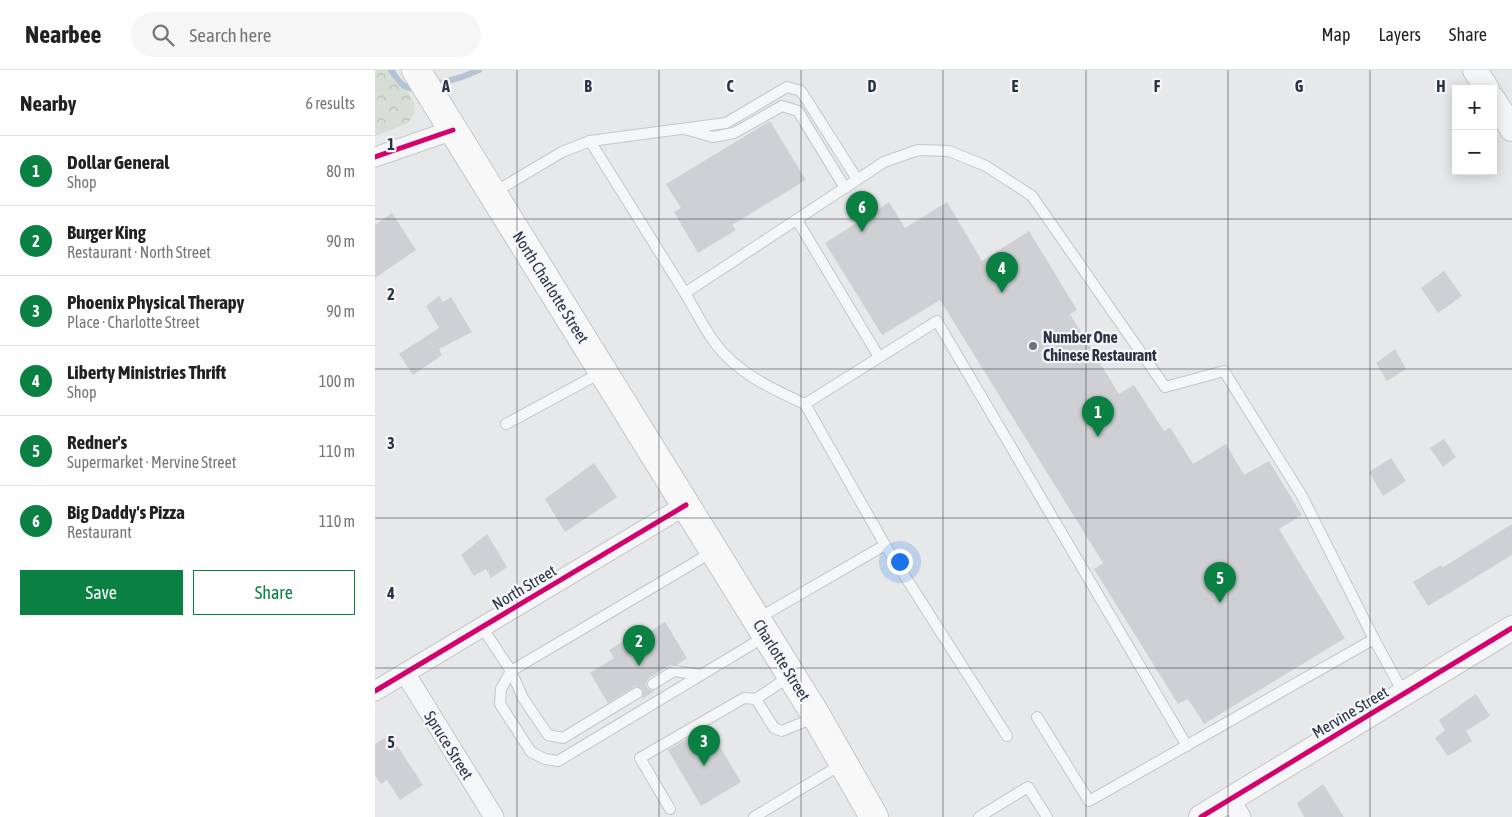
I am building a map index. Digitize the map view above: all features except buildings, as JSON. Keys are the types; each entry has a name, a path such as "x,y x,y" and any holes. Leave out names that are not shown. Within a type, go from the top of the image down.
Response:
{"main road":[{"name":"North Charlotte Street","path":"416,70 686,505"},
{"name":"Charlotte Street","path":"686,505 817,717 874,817"}],"street":[{"path":"1475,70 1484,85"},
{"path":"1497,105 1512,129"},
{"path":"375,157 453,130"},
{"name":"North Street","path":"375,691 686,505"},
{"name":"Mervine Street","path":"1201,817 1236,808 1404,694 1511,632"},
{"name":"Spruce Street","path":"405,673 494,817"}],"lane":[{"path":"492,193 563,152 590,141 726,123 787,87 801,91 857,180"},
{"path":"681,129 713,137 734,133 782,106 798,111 845,188"},
{"path":"590,141 716,344 741,370 776,391 805,404 885,545 1007,736"},
{"path":"685,293 884,162 919,150 949,151 986,166 1032,196 1165,387 1224,371 1302,496 1404,694"},
{"path":"797,220 879,358"},
{"path":"805,404 937,321 1187,746"},
{"path":"506,424 603,371"},
{"path":"715,551 511,671 501,689 500,704 531,752 545,760 558,761 701,675 761,628 885,545"},
{"path":"482,626 511,671 523,698 548,734 563,738 637,694"},
{"path":"1037,717 1089,801 1374,639"},
{"path":"653,684 674,671 701,675"},
{"path":"670,809 640,758 744,698 756,700 791,676"},
{"path":"756,700 774,728 782,731 817,717"},
{"path":"754,817 843,763"},
{"path":"979,817 1028,787 1047,817"}],"green space":[{"path":"375,70 395,70 415,104 414,114 408,123 375,136"}],"waterway":[{"path":"391,70 405,86 418,88"},
{"path":"433,85 479,70"}],"cycle path":[{"path":"375,157 453,130"},
{"path":"375,691 686,505"},
{"path":"1201,817 1512,628"}],"place":[{"name":"Big Daddy's Pizza","path":"862,232"},
{"name":"Liberty Ministries Thrift","path":"1002,293"},
{"name":"Number One Chinese Restaurant","path":"1033,346"},
{"name":"Dollar General","path":"1098,437"},
{"name":"Redner's","path":"1220,603"},
{"name":"Burger King","path":"639,666"},
{"name":"Phoenix Physical Therapy","path":"704,766"}]}
